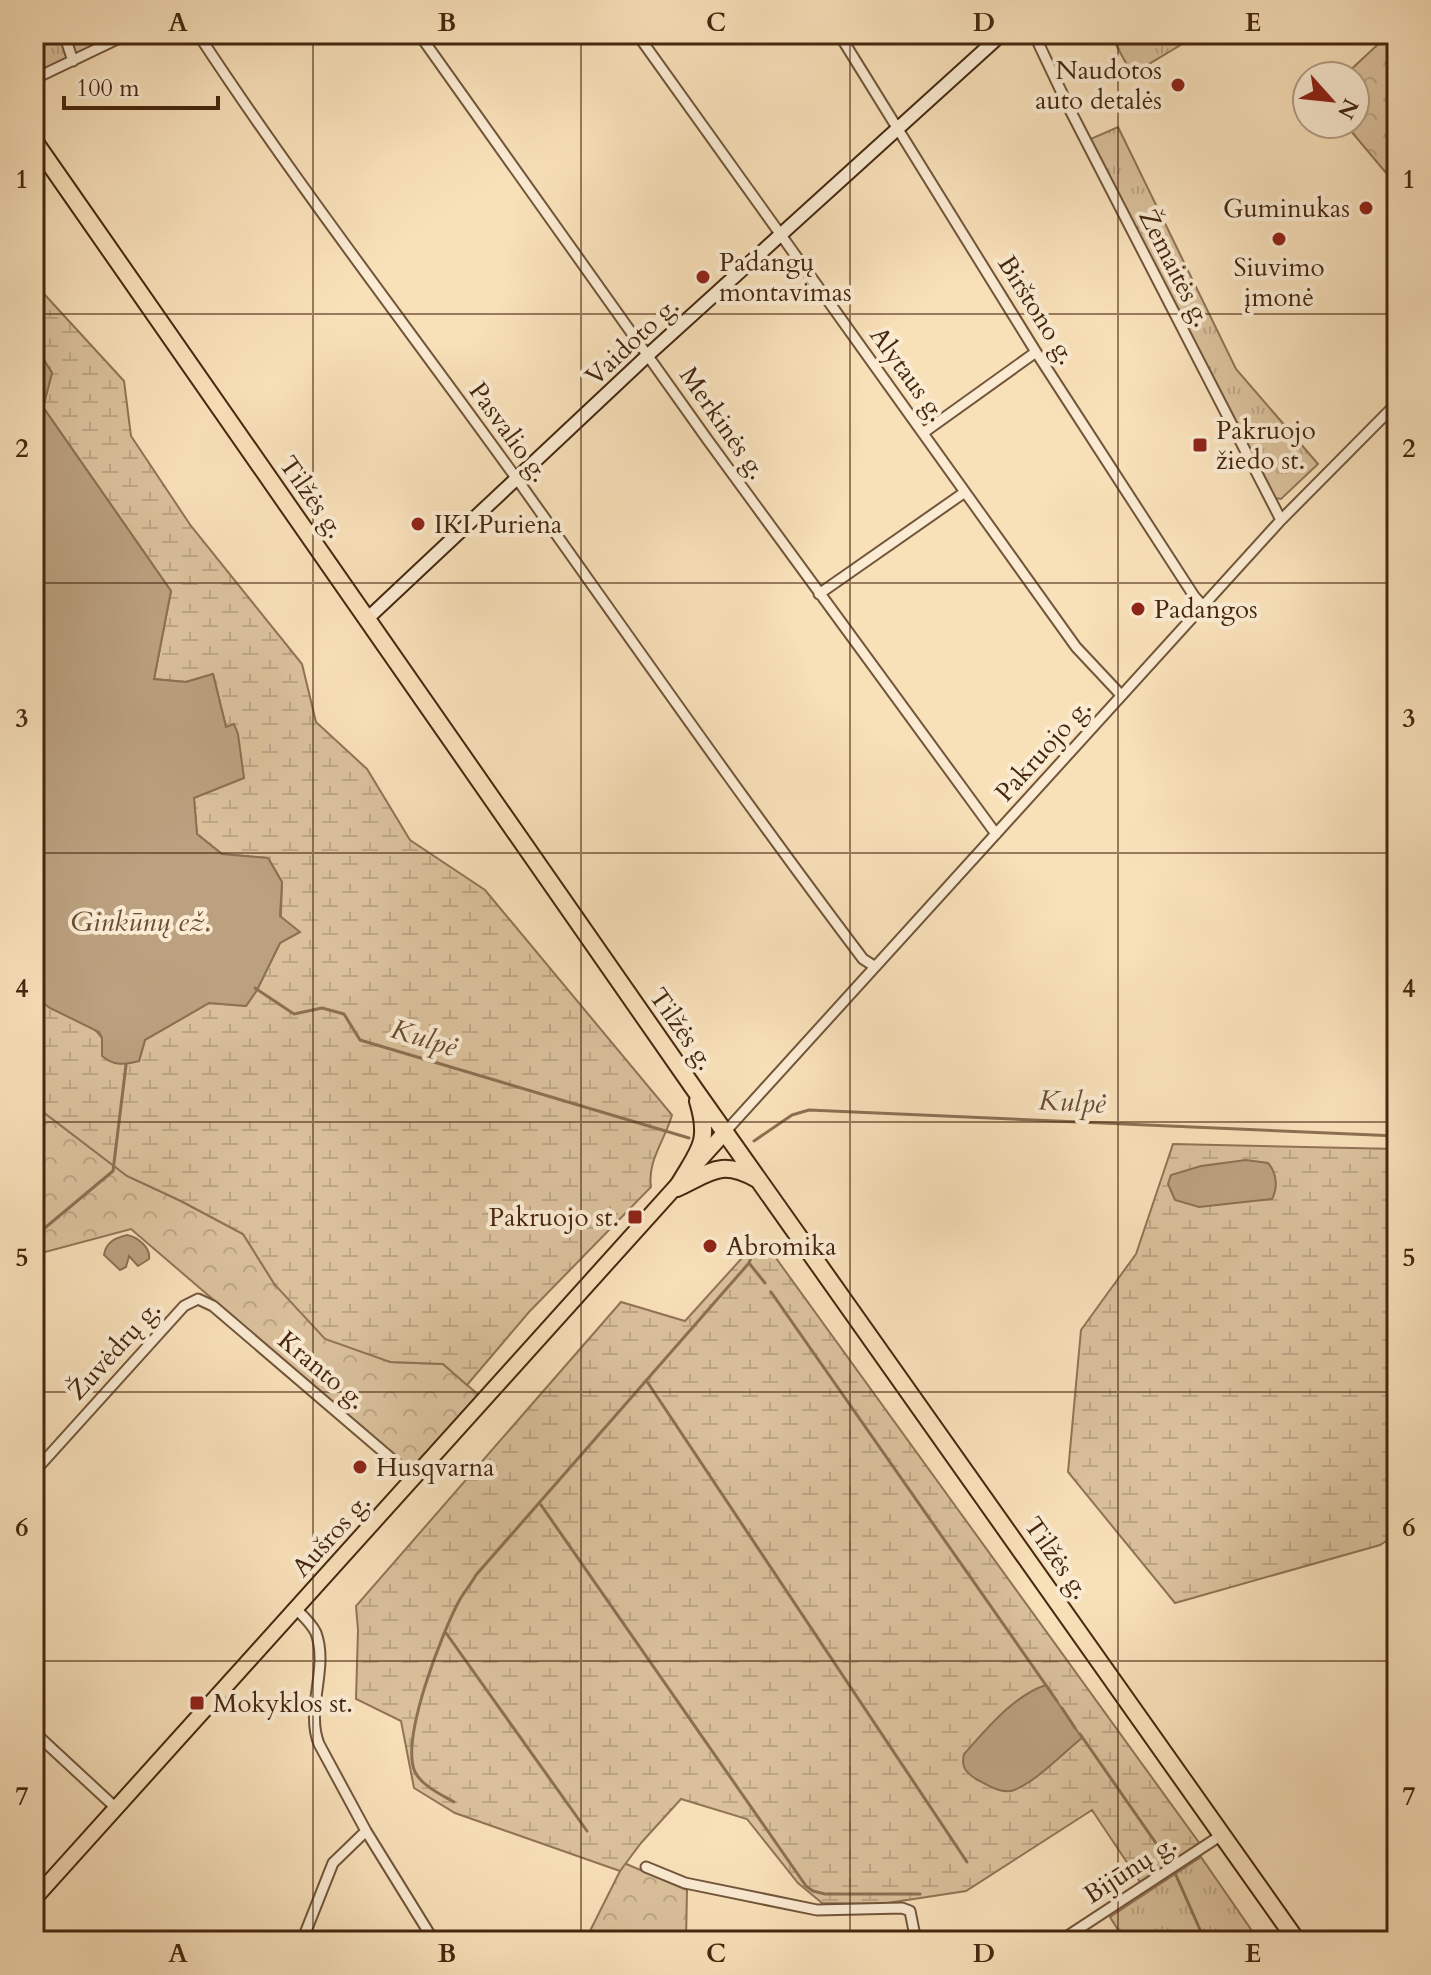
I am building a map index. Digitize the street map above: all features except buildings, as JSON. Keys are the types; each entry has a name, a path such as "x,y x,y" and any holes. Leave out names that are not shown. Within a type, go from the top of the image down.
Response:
{"highway":[{"name":"Tilžės g.","path":"34,141 695,1090 1297,1941"},
{"path":"677,1188 702,1146 705,1134 705,1121 695,1090"},
{"path":"677,1188 720,1168 738,1168 761,1182"}],"main road":[{"name":"Vaidoto g.","path":"367,619 648,355 1002,34"},
{"name":"Aušros g.","path":"34,1899 726,1131"}],"street":[{"path":"64,34 73,61"},
{"path":"34,79 128,34"},
{"name":"Pasvalio g.","path":"198,34 261,129 799,874 863,959 874,966"},
{"name":"Merkinės g.","path":"419,34 819,594 996,834"},
{"name":"Alytaus g.","path":"637,34 1076,647 1121,695"},
{"name":"Birštono g.","path":"839,34 1036,352 1203,606"},
{"name":"Žemaitės g.","path":"1034,34 1281,520"},
{"path":"923,433 1036,352"},
{"name":"Pakruojo g.","path":"726,1131 1281,520 1397,403"},
{"path":"819,594 965,492"},
{"name":"Kranto g.","path":"198,1299 213,1306 414,1478"},
{"name":"Žuvėdrų g.","path":"34,1472 184,1306 198,1299"},
{"path":"296,1609 317,1636 319,1681 314,1705 315,1733 366,1831 434,1941"},
{"path":"34,1732 116,1808"},
{"path":"302,1941 333,1863 366,1831"},
{"name":"Bijūnų g.","path":"1060,1941 1223,1834"},
{"path":"646,1867 685,1883 817,1910 902,1908 910,1911 916,1941"}],"green space":[{"path":"34,34 128,34 34,79"},
{"path":"1110,34 1199,34 1132,74"},
{"path":"1389,34 1397,34 1397,186 1358,140 1371,140 1371,60 1361,60"},
{"path":"1118,127 1236,369 1318,464 1281,499 1275,498 1211,387 1086,141"},
{"path":"34,283 124,381 131,436 191,526 302,664 316,722 367,769 410,840 485,890 672,1115 654,1159 651,1187 529,1312 467,1385 443,1364 390,1362 325,1339 275,1285 243,1234 127,1176 34,1105 34,996 50,1008 93,1027 102,1038 139,1061 145,1040 209,1003 246,1006 280,943 282,882 268,858 222,854 197,834 194,798 226,727 213,674 186,682 154,679 171,591 43,407 52,373 34,344"},
{"path":"34,1105 127,1176 243,1234 275,1285 390,1362 443,1364 480,1396 414,1472 131,1229 34,1255"},
{"path":"1173,1144 1397,1149 1397,1534 1380,1545 1175,1603 1068,1472 1081,1330 1136,1254"},
{"path":"760,1247 773,1254 1200,1844 1140,1882 1092,1810 966,1891 881,1904 822,1903 798,1883 747,1819 681,1799 620,1871 455,1813 414,1788 401,1721 356,1699 356,1606 621,1302 685,1321 751,1248"},
{"path":"1201,1857 1259,1941 1125,1941 1110,1917"},
{"path":"624,1863 687,1890 686,1941 585,1941"}],"water":[{"name":"Ginkūnų ež.","path":"34,344 52,373 43,407 171,591 154,679 186,682 213,674 226,727 234,724 238,734 244,778 194,798 197,834 222,854 268,858 282,882 280,916 300,932 280,943 246,1006 209,1003 145,1040 139,1061 129,1063 119,1064 106,1059 102,1056 99,1032 50,1008 34,996"},
{"path":"1246,1160 1268,1163 1271,1167 1276,1181 1272,1199 1199,1207 1175,1200 1168,1184 1171,1175 1201,1166"},
{"path":"127,1235 142,1243 148,1250 149,1259 138,1266 129,1256 126,1267 120,1270 104,1255 112,1241"},
{"path":"1046,1685 1082,1738 1038,1775 1011,1791 993,1788 969,1774 963,1762 964,1754 1012,1705"}],"waterway":[{"name":"Kulpė","path":"255,988 294,1014 322,1008 344,1014 360,1040 689,1138"},
{"path":"34,1237 113,1171 126,1065"},
{"name":"Kulpė","path":"754,1141 792,1115 809,1110 1397,1136"},
{"path":"754,1249 749,1263 765,1283"},
{"path":"454,1802 422,1782 415,1772 412,1756 413,1736 425,1686 459,1601 476,1575 749,1263"},
{"path":"771,1292 1057,1701"},
{"path":"646,1380 967,1862"},
{"path":"541,1505 806,1886 825,1894 920,1894"},
{"path":"446,1633 587,1831"},
{"path":"1062,1708 1075,1728"},
{"path":"1080,1734 1167,1859"},
{"path":"1175,1873 1205,1941"}],"place":[{"name":"Naudotos auto detalės","path":"1178,85"},
{"name":"Guminukas","path":"1366,208"},
{"name":"Siuvimo įmonė","path":"1279,239"},
{"name":"Padangų montavimas","path":"703,277"},
{"name":"Pakruojo žiedo st.","path":"1200,445"},
{"name":"IKI Puriena","path":"418,524"},
{"name":"Padangos","path":"1138,609"},
{"name":"Pakruojo st.","path":"635,1217"},
{"name":"Abromika","path":"710,1246"},
{"name":"Husqvarna","path":"360,1467"},
{"name":"Mokyklos st.","path":"197,1703"}]}
